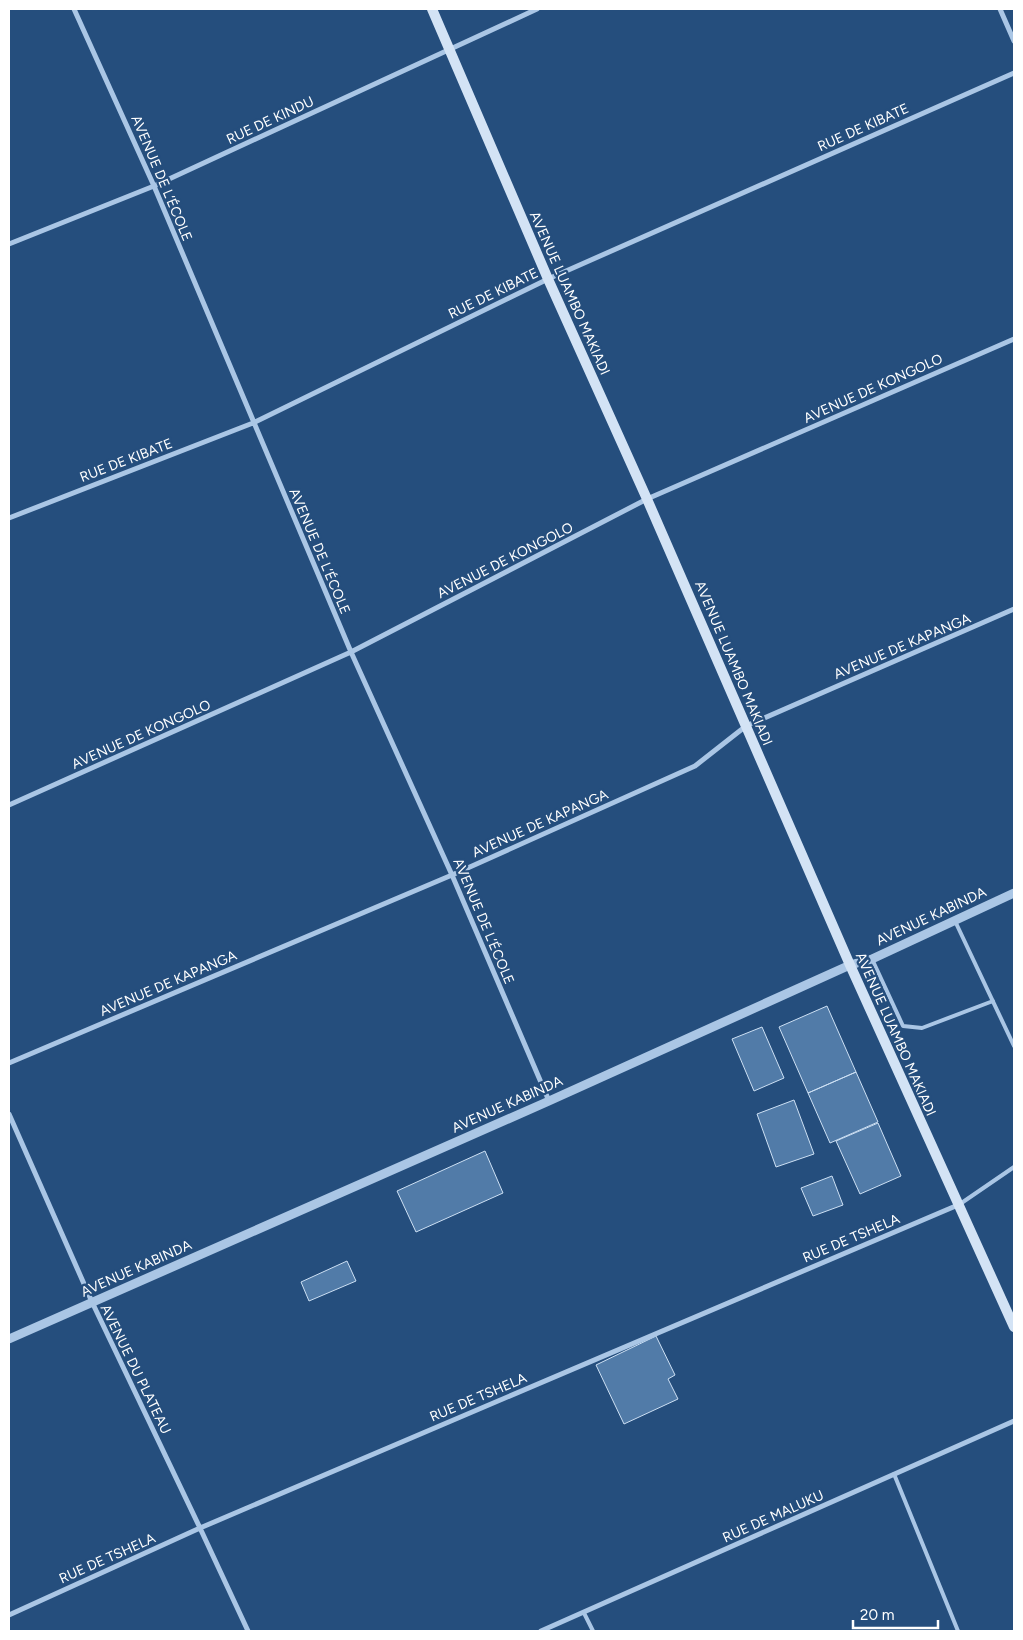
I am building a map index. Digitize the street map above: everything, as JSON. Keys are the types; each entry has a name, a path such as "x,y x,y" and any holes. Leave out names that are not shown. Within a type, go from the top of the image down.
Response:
{"main road":[{"name":"AVENUE LUAMBO MAKIADI","path":"432,9 548,279 648,499 850,965 1014,1327"}],"street":[{"name":"AVENUE DE L’ÉCOLE","path":"74,9 154,186 351,652 452,875 549,1101"},
{"name":"RUE DE KINDU","path":"9,244 154,186 537,9"},
{"path":"1000,9 1014,41"},
{"name":"RUE DE KIBATE","path":"9,518 253,423 548,279 1014,73"},
{"name":"AVENUE DE KONGOLO","path":"9,805 351,652 648,499 1014,338"},
{"name":"AVENUE DE KAPANGA","path":"9,1063 452,875 695,766 746,726 1014,610"},
{"name":"AVENUE KABINDA","path":"9,1339 549,1101 850,965 872,959 1014,894"},
{"name":"AVENUE DU PLATEAU","path":"9,1114 92,1302 248,1631"},
{"name":"RUE DE TSHELA","path":"9,1615 200,1528 959,1204"},
{"name":"RUE DE MALUKU","path":"541,1631 1014,1421"}],"lane":[{"path":"955,921 1014,1046"},
{"path":"872,959 903,1026 922,1028 993,1001"},
{"path":"959,1204 1014,1167"},
{"path":"894,1474 958,1631"},
{"path":"584,1613 593,1631"}],"building":[{"path":"827,1006 856,1072 808,1093 779,1027"},
{"path":"762,1027 784,1078 754,1091 732,1039"},
{"path":"856,1072 878,1122 830,1143 808,1093"},
{"path":"794,1100 814,1154 776,1167 757,1114"},
{"path":"878,1123 901,1176 860,1194 836,1141"},
{"path":"485,1151 503,1193 416,1232 397,1191"},
{"path":"832,1176 843,1205 813,1216 801,1188"},
{"path":"347,1261 356,1281 309,1301 301,1282"},
{"path":"656,1336 675,1375 668,1379 678,1399 624,1424 596,1365"}]}
